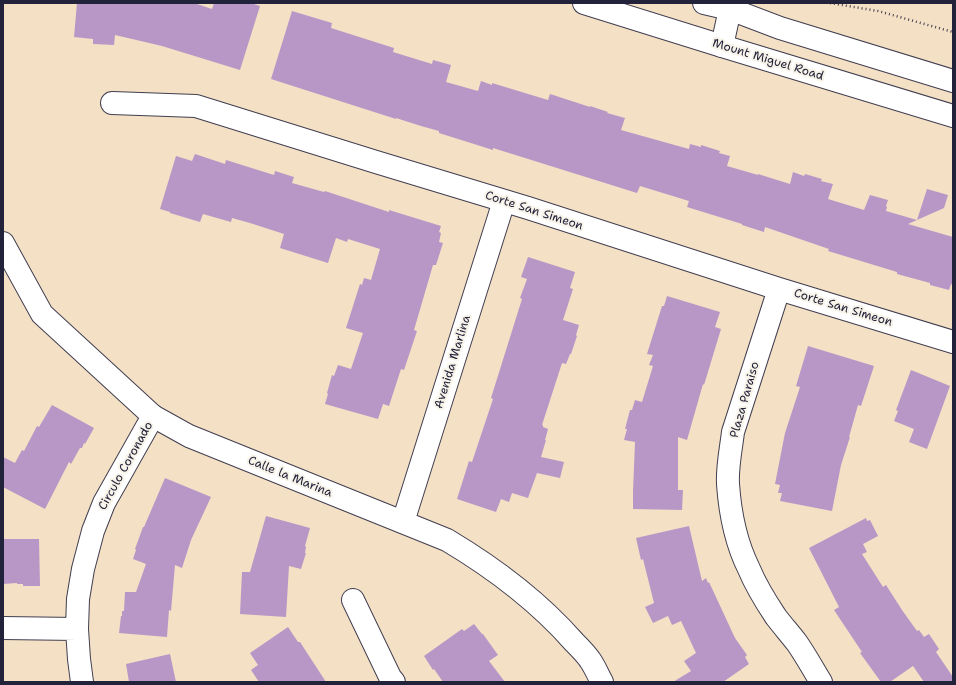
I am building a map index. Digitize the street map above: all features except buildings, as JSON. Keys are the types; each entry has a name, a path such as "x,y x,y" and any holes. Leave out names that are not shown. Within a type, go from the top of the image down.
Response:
{"street":[{"name":"Mount Miguel Road","path":"584,3 953,116"},
{"path":"704,3 732,6 780,28 953,81"},
{"path":"722,46 732,6"},
{"name":"Corte San Simeon","path":"112,103 196,106 953,342"},
{"name":"Avenida Marlina","path":"403,522 504,201"},
{"name":"Calle la Marina","path":"3,243 42,314 153,416 189,436 447,540 504,577 535,603 564,630 591,661 602,682"},
{"name":"Plaza Paraiso","path":"779,289 733,432 728,482 730,503 734,526 748,569 758,588 822,682"},
{"name":"Circulo Coronado","path":"82,682 77,629 78,599 82,569 93,531 104,503 153,416"},
{"path":"353,600 390,677 394,682"},
{"path":"3,628 77,629"}],"path":[{"path":"830,3 878,11 953,32"}]}
